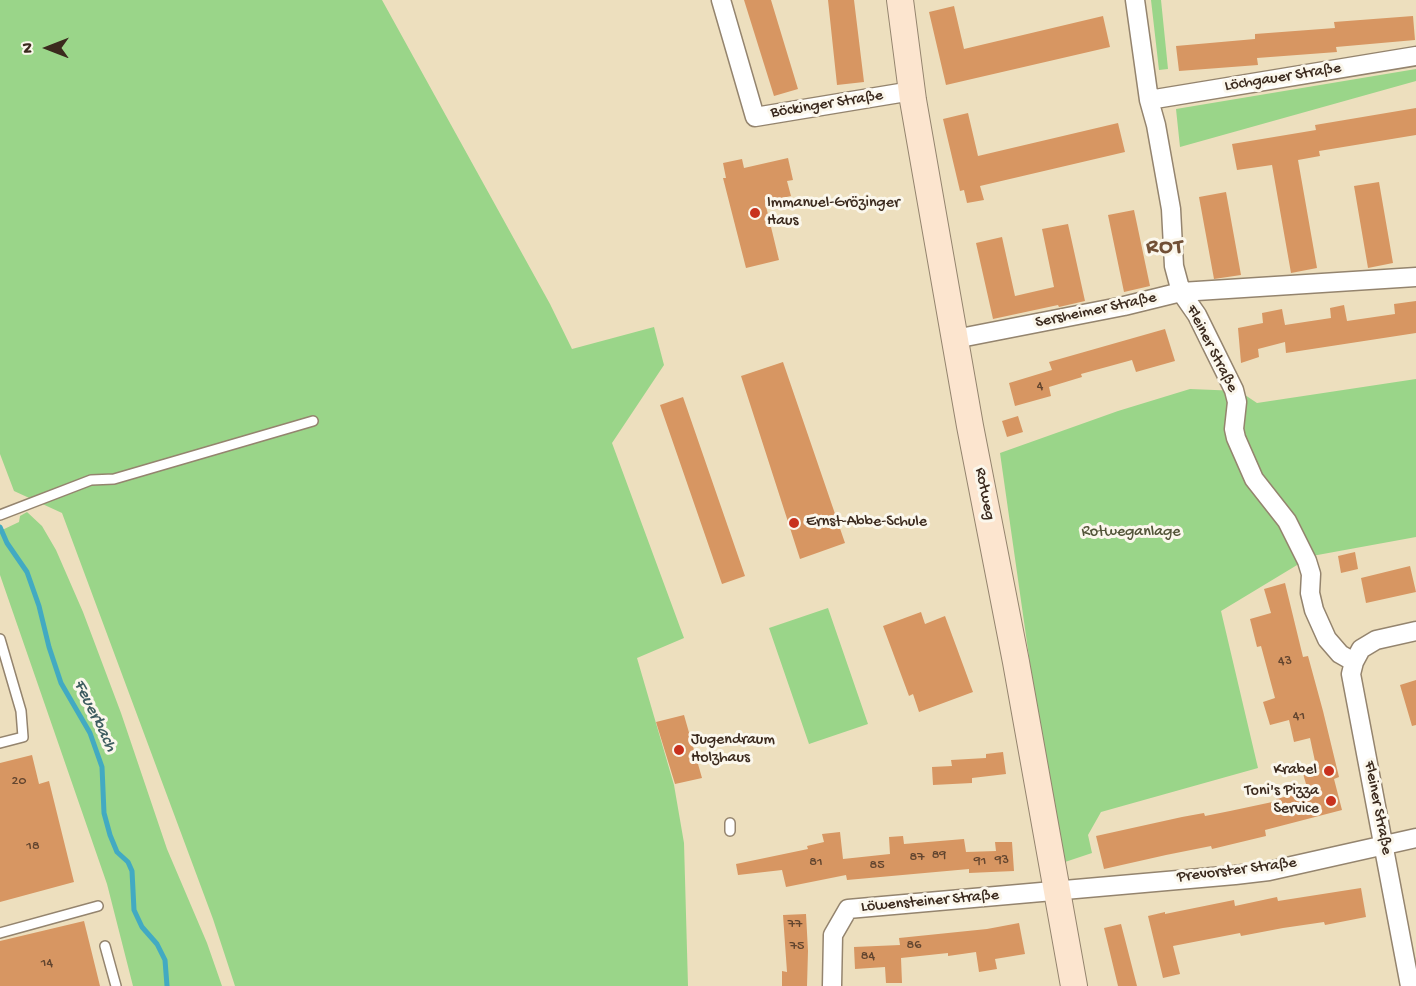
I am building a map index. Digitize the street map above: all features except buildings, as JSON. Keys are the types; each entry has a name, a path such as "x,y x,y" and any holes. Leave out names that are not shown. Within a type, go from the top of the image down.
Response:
{"main road":[{"name":"Rotweg","path":"900,0 912,91 955,339 1074,986"}],"street":[{"name":"Böckinger Straße","path":"721,0 755,117 912,91"},
{"name":"Fleiner Straße","path":"1135,0 1149,100 1156,125 1171,209 1174,266 1181,292 1197,315 1234,390 1237,402 1234,429 1236,438 1254,479 1287,521 1306,561 1311,574 1310,593 1314,610 1327,639 1340,654 1354,662 1351,674 1410,986"},
{"name":"Löchgauer Straße","path":"1149,100 1416,56"},
{"name":"Sersheimer Straße","path":"955,339 1124,306 1181,292 1416,277"},
{"path":"1354,662 1361,649 1376,640 1416,631"},
{"name":"Prevorster Straße","path":"1057,892 1269,871 1416,838"},
{"name":"Löwensteiner Straße","path":"832,986 832,935 848,909 967,897 1057,892"}],"lane":[{"path":"0,515 91,480 114,479 313,421"},
{"path":"0,639 21,711 23,737 0,743"},
{"path":"0,933 98,906"},
{"path":"105,946 116,986"}],"green space":[{"path":"0,0 382,0 550,304 572,349 654,327 664,365 612,443 684,638 637,658 674,785 684,843 688,986 235,986 213,919 62,513 14,491 0,454"},
{"path":"1151,0 1161,0 1168,69 1159,70"},
{"path":"1416,69 1416,81 1180,147 1176,109"},
{"name":"Rotweganlage","path":"1416,379 1416,537 1312,556 1221,611 1258,768 1101,812 1088,835 1092,853 1065,862 1038,720 1000,453 1118,411 1190,389 1239,391 1257,403"},
{"path":"27,512 42,526 56,550 83,612 121,713 167,849 207,943 222,986 133,986 107,884 0,575 0,531 19,522 20,516"},
{"path":"828,608 868,724 809,744 769,628"}],"waterway":[{"name":"Feuerbach","path":"0,527 7,543 27,572 61,683 90,733 102,767 104,813 110,835 117,852 128,862 132,871 134,910 142,927 157,944 165,960 167,986"}],"place":[{"name":"Immanuel-Grözinger Haus","path":"755,213"},
{"name":"Ernst-Abbe-Schule","path":"794,523"},
{"name":"Jugendraum Holzhaus","path":"679,750"},
{"name":"Krabel","path":"1329,771"},
{"name":"Toni's Pizza Service","path":"1331,801"}],"district":[{"name":"ROT","path":"1165,249"}]}
